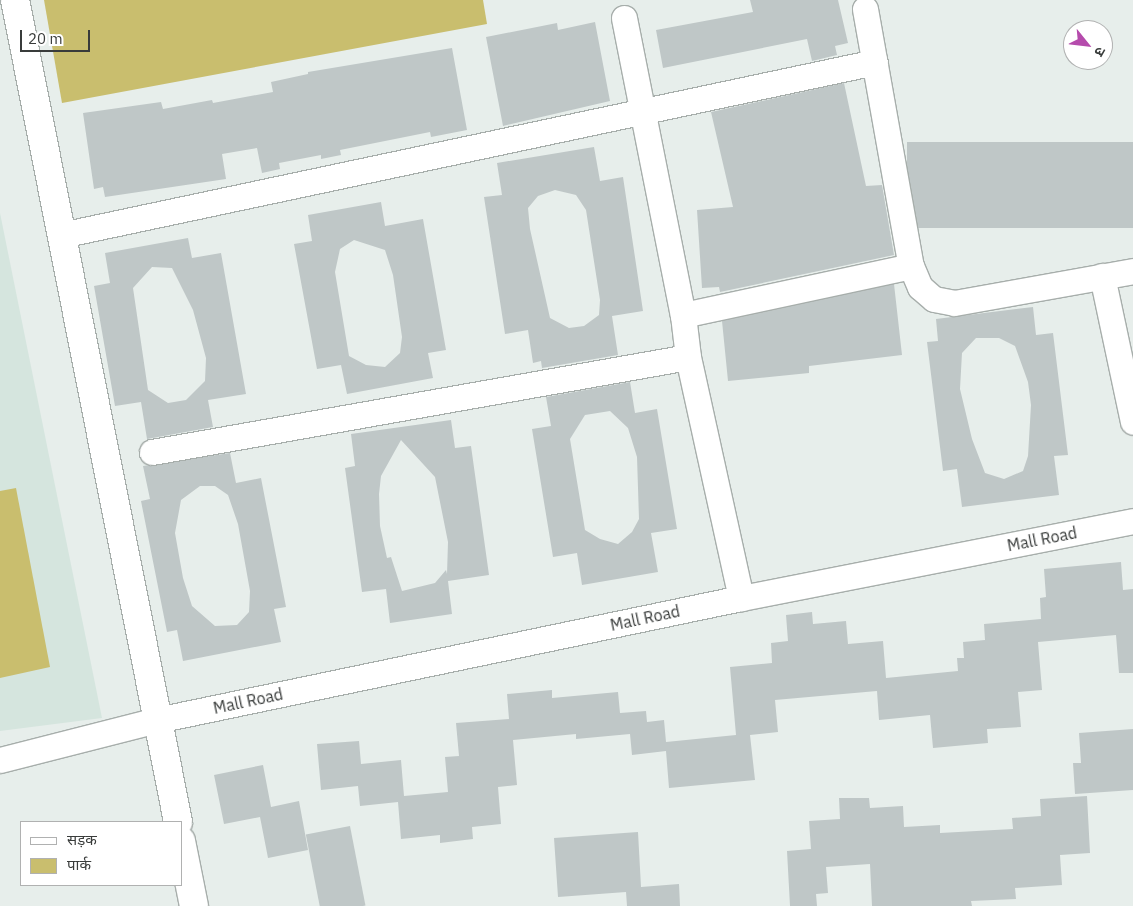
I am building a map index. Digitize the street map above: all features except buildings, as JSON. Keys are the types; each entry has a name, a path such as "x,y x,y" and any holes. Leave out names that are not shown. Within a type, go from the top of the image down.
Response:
{"street":[{"path":"15,0 178,821"},
{"path":"865,9 911,266 920,287 934,299 954,303 1133,271"},
{"path":"624,18 683,315 688,357 741,598"},
{"path":"61,235 875,62"},
{"path":"683,315 911,266"},
{"path":"1102,276 1133,422"},
{"path":"152,452 688,357"},
{"name":"Mall Road","path":"0,760 157,720 741,598 1133,521"},
{"path":"182,846 194,906"}],"shaded area":[{"path":"0,213 102,718 0,731"}],"green space":[{"path":"44,0 483,0 487,24 62,103"},
{"path":"16,488 50,667 0,678 0,491"}]}
